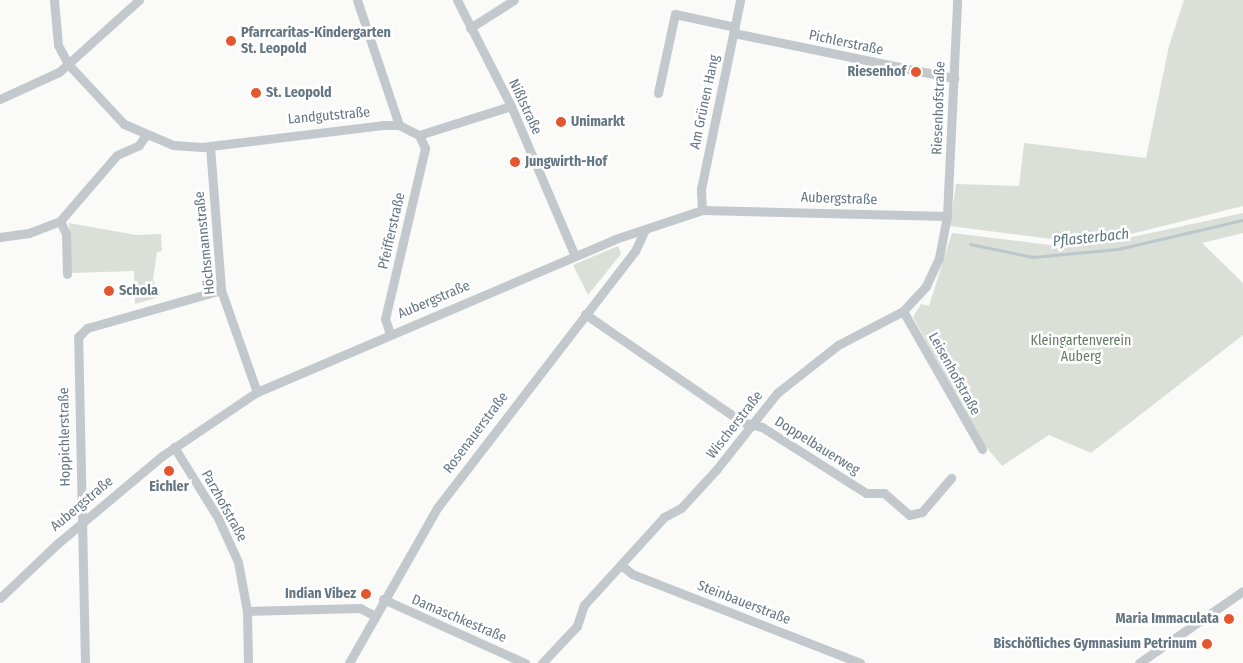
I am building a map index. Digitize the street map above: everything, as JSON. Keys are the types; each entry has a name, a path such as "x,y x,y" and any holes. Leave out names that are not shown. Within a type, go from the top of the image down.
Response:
{"street":[{"name":"Landgutstraße","path":"54,0 58,45 68,64 116,117 145,136 185,147 210,146 321,129 399,125"},
{"path":"0,99 41,84 68,64 139,0"},
{"path":"357,0 399,125 419,136 511,106"},
{"name":"Nißlstraße","path":"457,0 511,106 575,256"},
{"path":"470,28 514,0"},
{"name":"Am Grünen Hang","path":"702,210 701,189 740,0"},
{"name":"Riesenhofstraße","path":"947,216 957,0"},
{"name":"Pichlerstraße","path":"658,93 675,14 734,30 954,78"},
{"path":"0,237 29,233 60,221 117,155 139,145 145,136"},
{"name":"Pfeifferstraße","path":"390,334 385,319 425,148 419,136"},
{"name":"Höchsmannstraße","path":"210,146 221,290 256,392"},
{"name":"Aubergstraße","path":"0,598 81,524 174,447 256,392 575,256 702,210 947,216"},
{"name":"Wischerstraße","path":"542,663 577,626 584,605 664,517 681,508 753,425 777,393 815,360 903,311 934,272 947,216"},
{"path":"60,221 66,234 67,274"},
{"name":"Rosenauerstraße","path":"349,663 373,615 465,468 585,314 644,232"},
{"name":"Hoppichlerstraße","path":"85,663 77,344 82,331 221,290"},
{"name":"Leisenhofstraße","path":"903,311 982,449"},
{"name":"Doppelbauerweg","path":"585,314 742,422 753,425 866,493 884,493 909,515 922,512 951,478"},
{"name":"Parzhofstraße","path":"174,447 228,537 240,570 247,610 248,663"},
{"name":"Steinbauerstraße","path":"621,564 632,574 860,663"},
{"path":"1139,663 1204,621 1243,591"},
{"name":"Damaschkestraße","path":"383,599 525,663"},
{"path":"247,610 360,608 373,615"}],"green space":[{"path":"1184,0 1243,0 1243,206 1127,235 1073,233 1059,240 950,226 956,184 1019,186 1024,143 1146,158 1169,46"},
{"name":"Kleingartenverein Auberg","path":"1243,213 1243,233 1202,243 1243,283 1243,335 1091,453 1049,435 1002,466 979,438 913,317 921,304 929,306 952,233 1050,245 1109,242"},
{"path":"69,223 136,235 161,234 162,251 157,252 153,279 159,297 135,304 134,271 70,273"},
{"path":"618,246 621,254 588,295 573,265"}],"waterway":[{"name":"Pflasterbach","path":"970,244 1033,257 1118,249 1243,220"}],"place":[{"name":"Pfarrcaritas-Kindergarten St. Leopold","path":"231,41"},
{"name":"Riesenhof","path":"916,72"},
{"name":"St. Leopold","path":"256,93"},
{"name":"Unimarkt","path":"561,122"},
{"name":"Jungwirth-Hof","path":"515,162"},
{"name":"Schola","path":"109,291"},
{"name":"Eichler","path":"169,471"},
{"name":"Indian Vibez","path":"366,594"},
{"name":"Maria Immaculata","path":"1229,619"},
{"name":"Bischöfliches Gymnasium Petrinum","path":"1207,644"}]}
